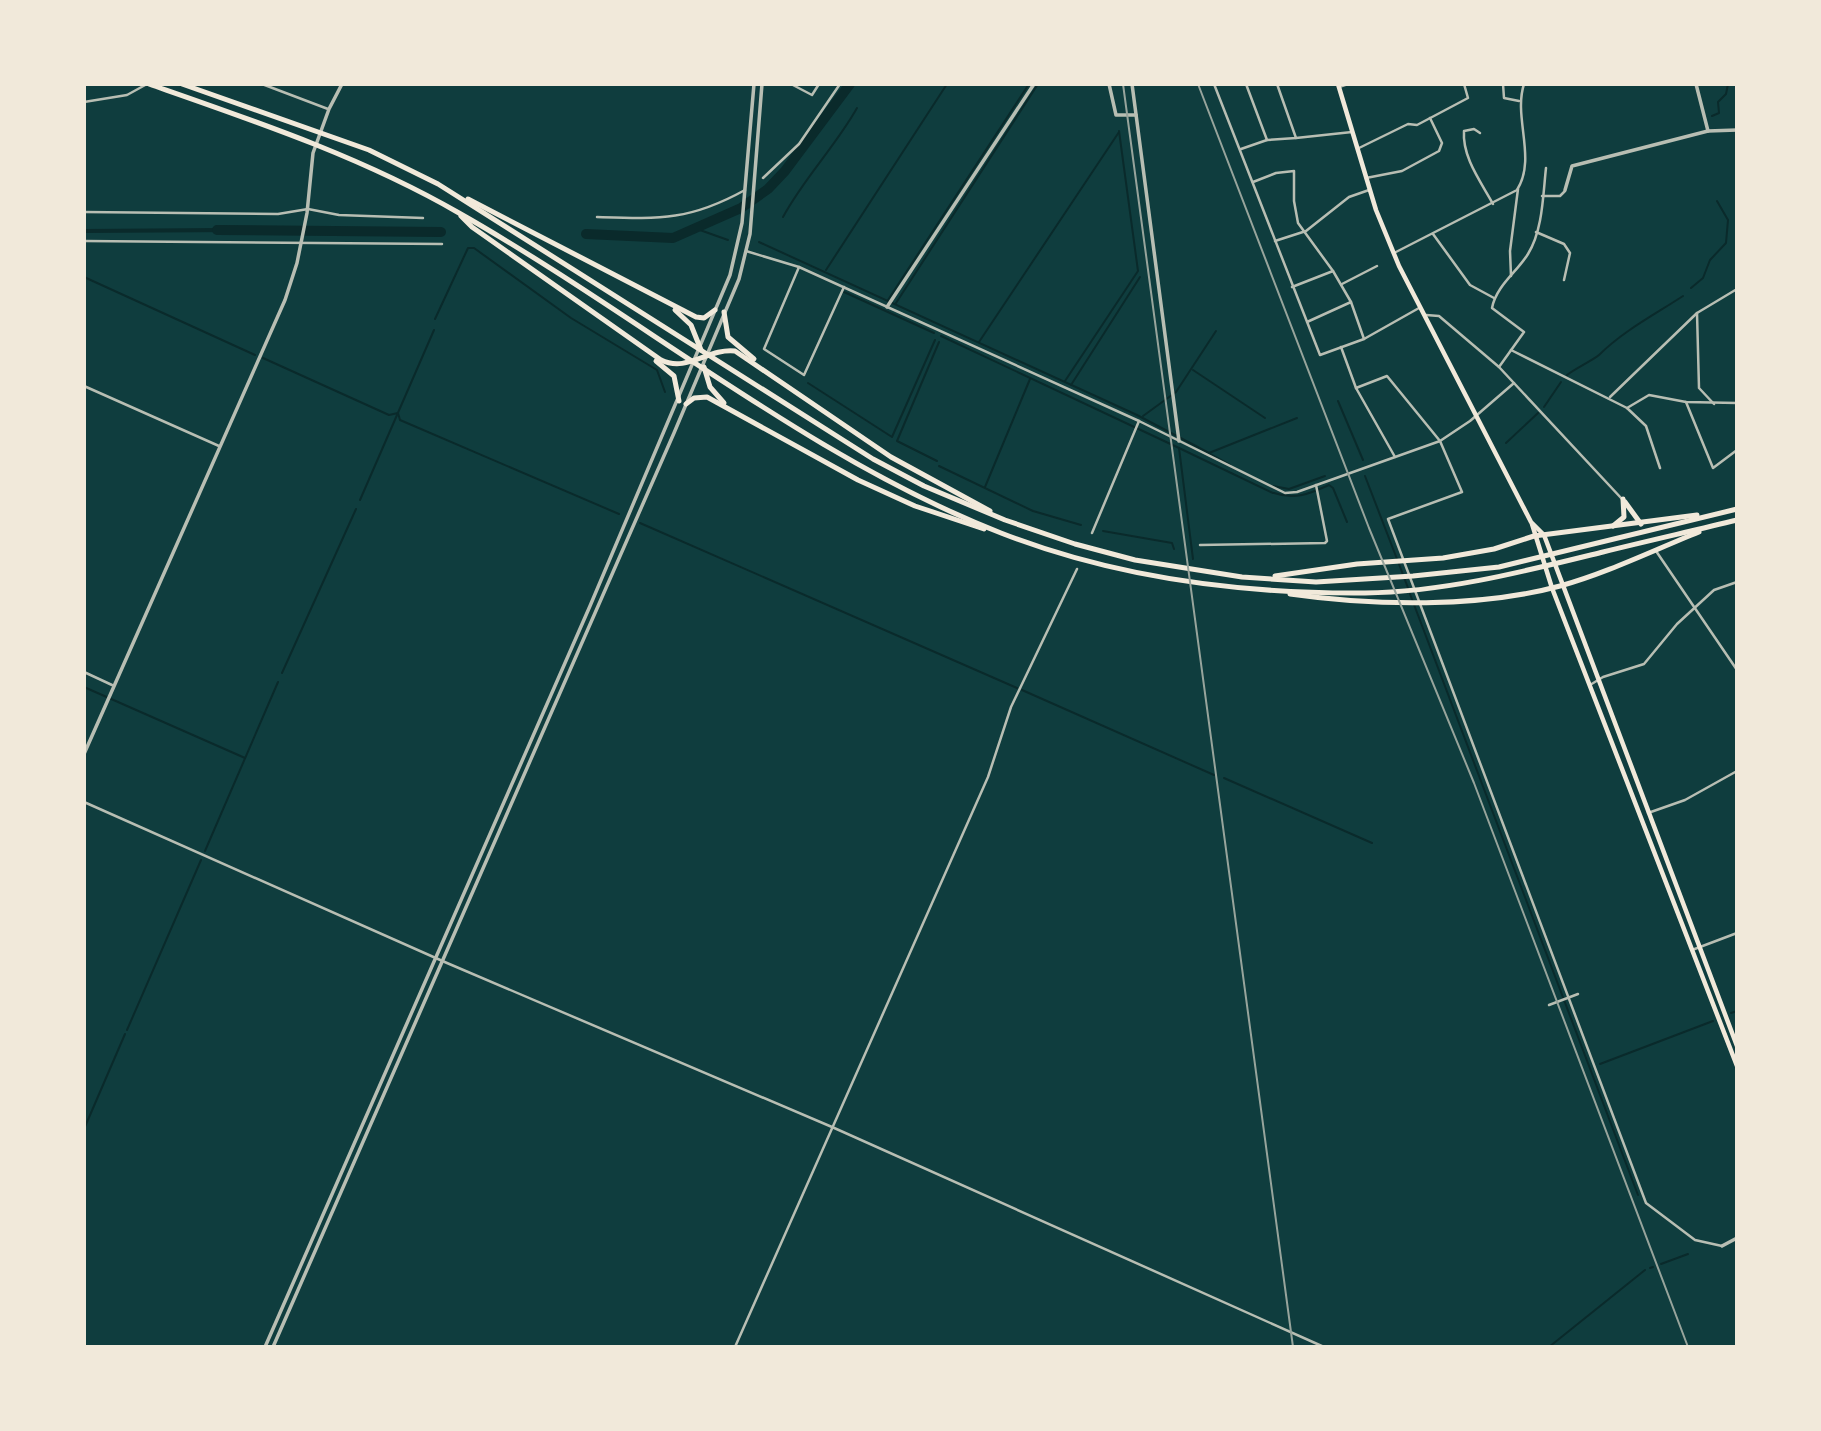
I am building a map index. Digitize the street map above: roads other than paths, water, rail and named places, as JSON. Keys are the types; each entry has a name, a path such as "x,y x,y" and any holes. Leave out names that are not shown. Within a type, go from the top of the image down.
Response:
{"highway":[{"path":"148,84 326,148 376,169 454,209 869,470 1000,533"},
{"path":"182,84 310,128 406,167 461,196 873,459 924,486 1005,520 1075,544 1135,560 1206,573 1316,582 1363,580 1499,567 1737,509"},
{"path":"461,196 484,205 696,317 704,318 715,310"},
{"path":"454,209 472,228 644,350 670,365 678,366 722,350 735,351 891,457 1005,520"},
{"path":"669,304 691,325 701,347 710,387 729,407"},
{"path":"724,312 728,337 768,371"},
{"path":"644,350 674,376 679,401"},
{"path":"686,404 701,396 729,407 892,495 955,521 1092,562 1160,576 1369,604 1424,603 1552,588 1715,525"},
{"path":"1623,499 1641,524"},
{"path":"1610,527 1624,517 1623,499"},
{"path":"1265,578 1357,564 1469,553 1534,536 1714,514"},
{"path":"1265,591 1370,593 1417,588 1539,567 1737,520"}],"main road":[{"path":"1338,85 1369,190 1394,253 1423,317 1531,522 1552,588 1737,1066"},
{"path":"1531,522 1544,536 1737,1046"}],"street":[{"path":"84,102 127,95 148,84"},
{"path":"262,84 329,109"},
{"path":"84,754 105,701 285,300 308,211 313,153 329,109 342,84"},
{"path":"701,347 736,256 745,199 754,84"},
{"path":"265,1347 679,401 724,312 746,251 762,84"},
{"path":"791,84 811,95 819,84"},
{"path":"763,178 799,144 840,84"},
{"path":"887,306 1034,84"},
{"path":"1110,84 1116,115 1136,115"},
{"path":"1132,84 1178,439"},
{"path":"1214,84 1320,355 1364,339 1419,308"},
{"path":"1246,84 1267,140"},
{"path":"1277,84 1296,138"},
{"path":"1338,85 1348,84"},
{"path":"1357,149 1408,124 1417,125 1468,98 1464,84"},
{"path":"1503,84 1504,99 1519,101"},
{"path":"1394,253 1493,204 1519,186 1524,178 1525,161 1519,101 1524,84"},
{"path":"1696,84 1708,131"},
{"path":"1366,178 1402,171 1439,151 1442,143 1430,118"},
{"path":"1480,133 1474,129 1464,131 1463,142 1476,175 1493,204"},
{"path":"1542,196 1560,196 1565,190 1572,166 1708,131 1737,130"},
{"path":"1241,149 1267,140 1352,132"},
{"path":"1499,367 1524,332 1492,308 1494,298 1530,252 1536,232 1546,168"},
{"path":"1253,182 1276,173 1294,172 1294,201 1298,223 1342,284 1352,302 1364,339"},
{"path":"1511,276 1510,251 1519,186"},
{"path":"597,217 665,219 699,211 745,189"},
{"path":"1275,241 1306,231 1349,197 1369,190"},
{"path":"84,212 278,214 308,211 339,215 423,218"},
{"path":"1536,232 1564,244 1570,253 1564,281"},
{"path":"1433,234 1470,285 1494,298"},
{"path":"84,241 442,244"},
{"path":"746,251 799,267 887,306 1178,439 1285,493 1317,489 1440,441 1514,383"},
{"path":"1342,284 1377,266"},
{"path":"799,267 764,349 804,375 844,287"},
{"path":"1293,287 1334,271"},
{"path":"1610,397 1697,313 1737,289"},
{"path":"1307,322 1352,302"},
{"path":"1423,317 1430,313 1439,316 1499,367 1623,499"},
{"path":"1697,313 1699,388 1714,404"},
{"path":"1341,347 1356,388 1395,457"},
{"path":"1511,350 1563,378 1610,397 1627,408 1646,426 1660,468"},
{"path":"273,1347 686,404 702,359"},
{"path":"1737,360 1737,419"},
{"path":"1356,388 1387,376 1440,441 1462,492 1388,519 1566,999 1646,1203 1695,1240 1722,1246 1737,1238"},
{"path":"84,386 219,446"},
{"path":"1627,408 1649,395 1686,402 1737,403"},
{"path":"1686,402 1713,468 1737,450"},
{"path":"1092,533 1139,421"},
{"path":"1200,545 1325,543 1327,541 1317,489"},
{"path":"1655,550 1737,669"},
{"path":"735,1347 988,777 1011,707 1077,569"},
{"path":"1590,685 1603,677 1644,664 1694,608 1714,590 1737,582"},
{"path":"84,673 113,685"},
{"path":"1648,813 1685,800 1737,771"},
{"path":"84,802 442,960 832,1127 1324,1347"},
{"path":"1692,950 1737,933"},
{"path":"1549,1005 1578,994"}],"water":[{"path":"223,228 234,232 84,233 84,229"}],"waterway":[{"path":"586,234 673,238 741,208 768,189 785,171 850,84"},
{"path":"826,270 947,84"},
{"path":"888,300 1029,84"},
{"path":"896,303 1038,84"},
{"path":"1712,116 1719,113 1718,102 1726,94 1728,84"},
{"path":"783,217 857,108"},
{"path":"1065,381 1138,271 1119,131"},
{"path":"979,342 1119,132"},
{"path":"1691,288 1703,278 1710,260 1726,243 1728,220 1717,201"},
{"path":"697,229 728,240"},
{"path":"217,230 441,232"},
{"path":"759,242 1137,415 1209,453 1297,418"},
{"path":"435,319 468,248 474,248 571,318 657,370 665,392"},
{"path":"84,277 255,355"},
{"path":"1071,385 1140,277"},
{"path":"844,292 934,333"},
{"path":"1567,375 1683,296"},
{"path":"360,500 434,330"},
{"path":"1143,416 1176,392 1216,331"},
{"path":"941,336 1179,448"},
{"path":"808,383 892,437 935,340"},
{"path":"937,461 897,441 939,342"},
{"path":"263,358 389,415 398,413 400,420 619,514"},
{"path":"1193,370 1265,418"},
{"path":"985,487 1030,379"},
{"path":"1544,407 1561,382"},
{"path":"1338,401 1363,460"},
{"path":"1506,443 1538,413"},
{"path":"1193,559 1179,448 1273,493"},
{"path":"1210,454 1230,465"},
{"path":"939,466 1033,511 1081,525"},
{"path":"1273,486 1289,489 1325,476"},
{"path":"1365,476 1397,559"},
{"path":"1274,493 1302,495 1329,485 1333,488 1347,522"},
{"path":"282,673 356,509"},
{"path":"640,523 1017,688"},
{"path":"1103,531 1172,543 1174,549"},
{"path":"1399,564 1408,588"},
{"path":"1410,594 1638,1195"},
{"path":"205,851 278,682"},
{"path":"84,687 245,758"},
{"path":"1022,690 1214,775"},
{"path":"1224,778 1372,843"},
{"path":"127,1030 201,860"},
{"path":"1731,1013 1737,1011"},
{"path":"1600,1064 1713,1021"},
{"path":"84,1129 125,1034"},
{"path":"1661,1264 1688,1254"},
{"path":"1549,1347 1645,1270"}],"railway":[{"path":"1123,84 1293,1347"},
{"path":"1198,84 1369,528 1474,783 1688,1347"}]}
